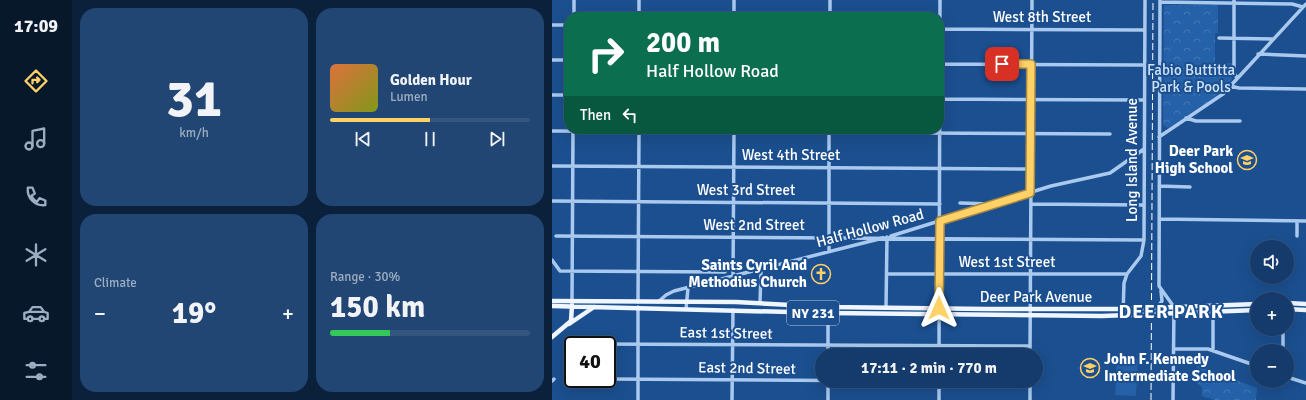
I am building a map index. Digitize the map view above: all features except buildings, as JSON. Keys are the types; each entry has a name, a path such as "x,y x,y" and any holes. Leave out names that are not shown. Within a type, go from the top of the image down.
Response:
{"main road":[{"name":"Deer Park Avenue","path":"552,301 594,306 828,313 1157,308 1174,310 1248,310"},
{"name":"Deer Park Avenue","path":"552,306 638,302 760,303 1030,315 1124,315 1250,305"},
{"path":"1294,303 1306,304"},
{"path":"568,325 572,318 572,304"},
{"path":"552,338 594,306"},
{"path":"1294,309 1306,310"}],"street":[{"path":"574,0 574,12"},
{"path":"639,0 639,12"},
{"path":"734,0 734,12"},
{"path":"830,0 830,12"},
{"path":"940,0 940,12"},
{"path":"1030,346 1032,0"},
{"name":"Long Island Avenue","path":"1124,315 1124,283 1127,274 1141,256 1144,240 1145,0"},
{"path":"1157,308 1162,299 1159,286 1160,1 1292,4 1303,7"},
{"path":"1234,2 1234,73 1237,78"},
{"path":"1159,137 1223,94 1258,54 1306,4"},
{"path":"552,25 564,25"},
{"name":"West 8th Street","path":"944,29 1144,30"},
{"path":"1219,38 1273,39"},
{"path":"1258,54 1306,56"},
{"path":"552,60 564,60"},
{"path":"944,64 1144,65"},
{"path":"1230,86 1239,88 1306,88"},
{"path":"552,95 564,95"},
{"path":"944,99 1144,100"},
{"path":"1186,118 1196,121 1240,121"},
{"path":"552,131 564,130"},
{"path":"572,304 573,134"},
{"path":"638,302 639,134"},
{"path":"733,277 734,134"},
{"path":"829,134 829,252"},
{"path":"939,347 939,134 1110,134"},
{"name":"Half Hollow Road","path":"658,302 664,296 688,288 888,237 1051,186 1110,174 1144,150"},
{"name":"West 4th Street","path":"552,166 1031,169"},
{"path":"1159,186 1190,187"},
{"name":"West 3rd Street","path":"552,201 940,204"},
{"path":"960,203 994,204"},
{"path":"1031,204 1143,205"},
{"path":"1159,219 1306,221"},
{"path":"1297,220 1297,236"},
{"name":"West 2nd Street","path":"556,236 829,236 1144,240"},
{"path":"886,308 888,237"},
{"path":"552,260 560,271 725,272"},
{"path":"760,270 760,303"},
{"path":"711,272 713,282"},
{"name":"West 1st Street","path":"887,274 1127,274"},
{"path":"1159,286 1174,310 1173,400"},
{"path":"686,309 688,288"},
{"path":"638,307 638,400"},
{"path":"828,307 828,346"},
{"path":"732,400 733,310"},
{"path":"1213,310 1213,350"},
{"name":"East 1st Street","path":"616,345 939,347 1030,346"},
{"path":"1174,349 1213,350 1250,363"},
{"name":"East 2nd Street","path":"616,379 815,381"},
{"path":"1294,379 1306,383"},
{"path":"828,388 828,400"},
{"path":"939,388 939,400"},
{"path":"1030,388 1030,400"}],"green space":[{"name":"Fabio Buttitta Park & Pools","path":"1164,5 1218,5 1218,33 1215,33 1215,63 1233,63 1232,80 1215,97 1168,128 1163,125"},
{"path":"1117,358 1138,359 1136,396 1115,395"},
{"path":"1197,365 1250,385 1250,388 1257,388 1256,400 1214,400 1202,396 1202,387 1197,384"}],"railway":[{"path":"1151,400 1153,0"}],"place":[{"name":"Deer Park High School","path":"1247,160"},
{"name":"Saints Cyril And Methodius Church","path":"821,274"},
{"name":"John F. Kennedy Intermediate School","path":"1090,368"}],"district":[{"name":"DEER PARK","path":"1171,311"}],"route":[{"path":"939,308 940,221 1030,193 1031,64 1002,64"}]}
